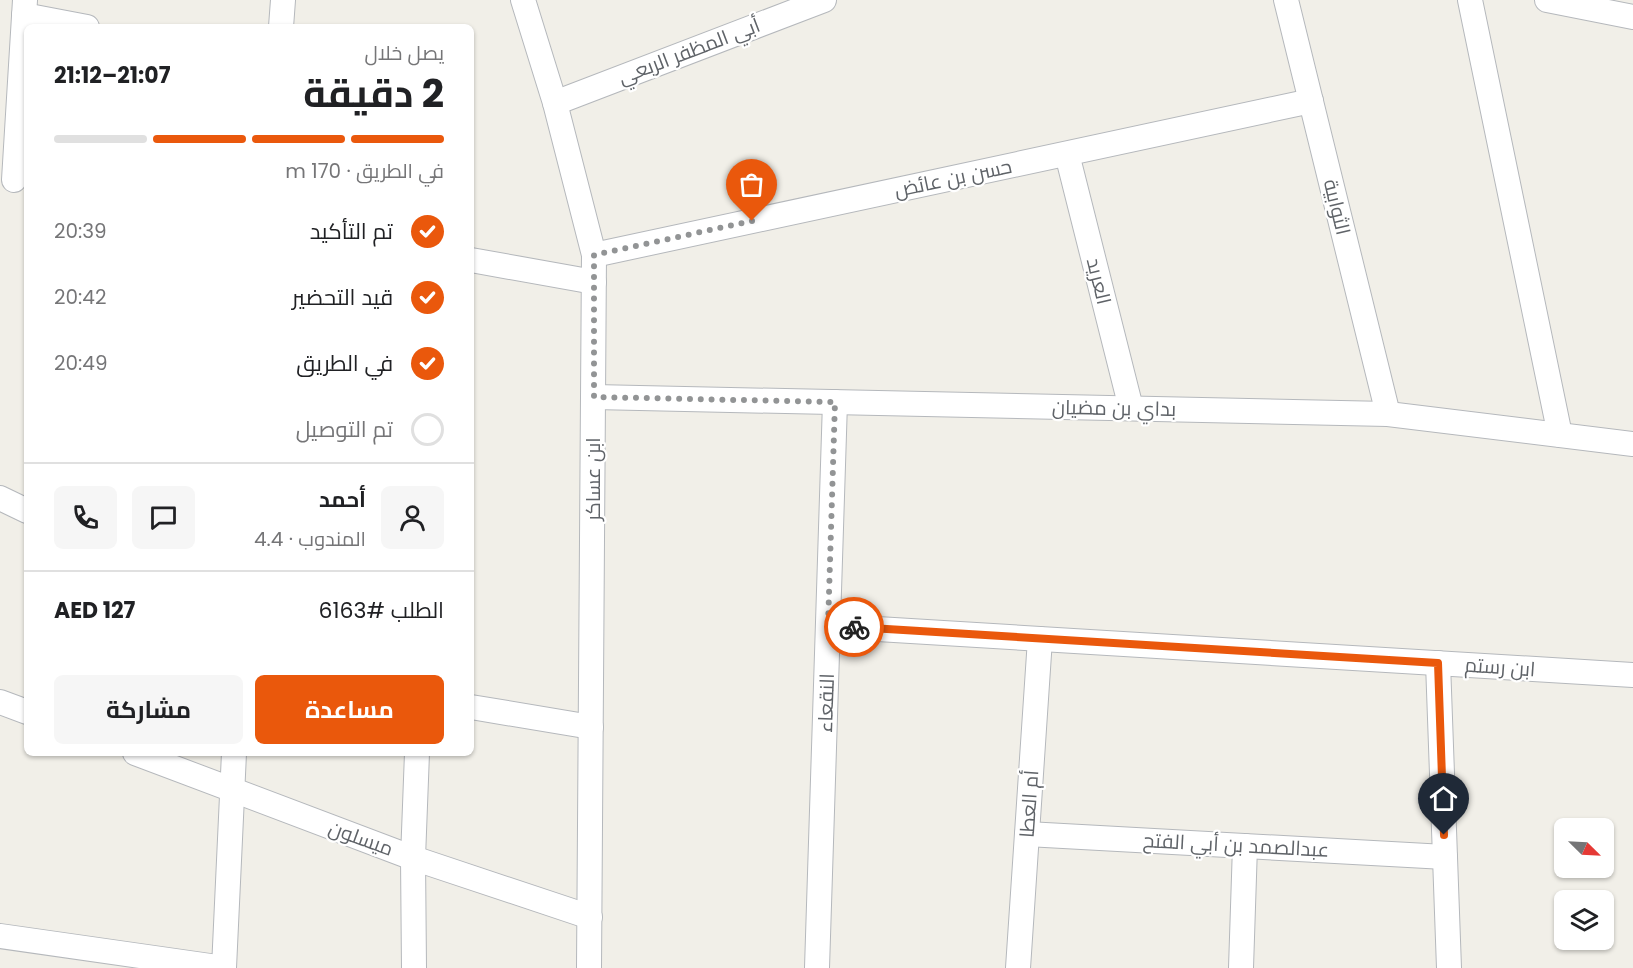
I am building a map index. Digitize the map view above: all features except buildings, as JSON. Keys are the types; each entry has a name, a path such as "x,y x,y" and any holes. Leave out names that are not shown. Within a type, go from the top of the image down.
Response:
{"street":[{"path":"281,24 283,0"},
{"name":"ابن عساكر","path":"523,0 555,103 594,255 589,968"},
{"name":"أبي المظفر الربعي","path":"555,103 824,0"},
{"name":"الثوابية","path":"1286,0 1388,414"},
{"path":"1470,0 1560,435"},
{"path":"1549,0 1633,17"},
{"path":"14,180 25,8 77,24"},
{"name":"حسن بن عائض","path":"594,255 1311,101"},
{"name":"العريد","path":"1067,154 1131,408"},
{"path":"474,261 594,282"},
{"name":"بداي بن مضيان","path":"594,397 1388,414 1633,444"},
{"name":"النقعاء","path":"817,968 835,402"},
{"path":"0,498 24,510"},
{"name":"ابن رستم","path":"828,626 1633,675"},
{"name":"أم العطا","path":"1018,968 1040,639"},
{"path":"1438,663 1449,968"},
{"path":"0,702 24,711"},
{"path":"474,708 591,727"},
{"name":"ميسلون","path":"143,756 413,858 590,917"},
{"path":"0,936 224,968 234,756"},
{"path":"414,968 413,858 417,756"},
{"name":"عبدالصمد بن أبي الفتح","path":"1027,834 1445,857"},
{"path":"1241,968 1245,846"}],"way so far":[{"path":"752,221 594,255 594,397 835,402 828,626 854,627"}],"route":[{"path":"854,627 1438,663 1444,835"}]}
